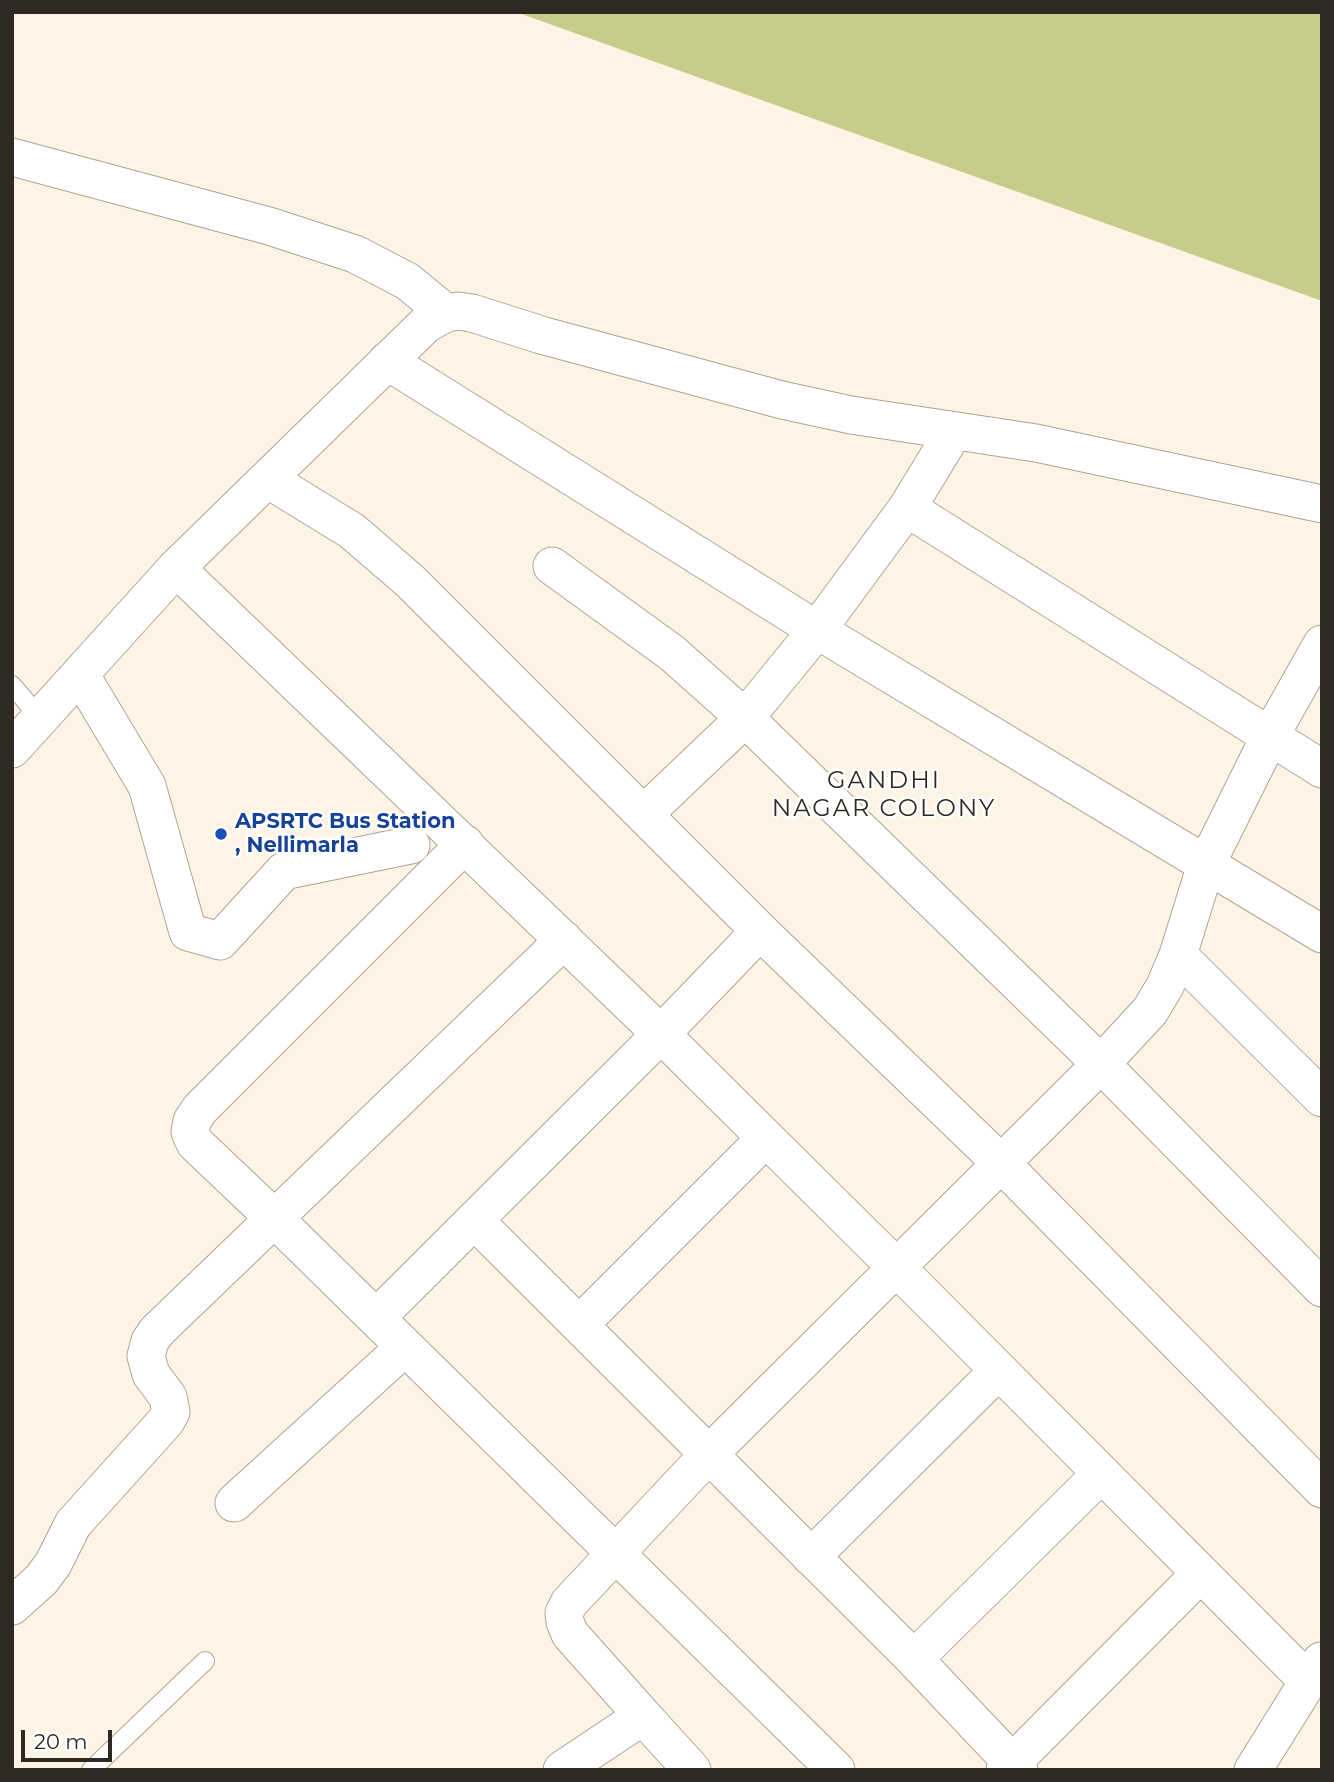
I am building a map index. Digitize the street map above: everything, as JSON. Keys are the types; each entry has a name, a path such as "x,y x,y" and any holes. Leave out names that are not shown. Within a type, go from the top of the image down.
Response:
{"street":[{"path":"12,157 269,226 355,254 407,281 446,313"},
{"path":"12,749 176,568 426,324 446,313 472,313 541,335 782,400 851,415 1036,443 1322,504"},
{"path":"387,361 817,630 1322,933"},
{"path":"644,814 744,718 817,630 906,509 954,431"},
{"path":"269,480 352,531 381,554 760,931 1002,1164 1322,1489"},
{"path":"906,509 1322,769"},
{"path":"552,566 653,638 744,718 1101,1064 1322,1288"},
{"path":"176,568 465,844 766,1138 1200,1574 1316,1672 1253,1770"},
{"path":"692,1770 570,1634 564,1613 569,1603 708,1455 1002,1164 1150,1011 1165,986 1178,955 1206,865 1269,738 1322,644"},
{"path":"80,674 148,786 188,932 220,941 284,870 411,845"},
{"path":"465,844 200,1109 192,1121 191,1132 195,1143 836,1770"},
{"path":"376,1318 760,931"},
{"path":"12,1606 41,1580 53,1564 73,1524 166,1421 171,1412 168,1397 151,1374 146,1356 150,1341 157,1331 564,940"},
{"path":"1178,955 1322,1098"},
{"path":"579,1325 766,1138"},
{"path":"474,1220 914,1659 1012,1767 1200,1574"},
{"path":"234,1503 405,1347"},
{"path":"811,1557 998,1371"},
{"path":"914,1659 1100,1475"},
{"path":"562,1770 643,1716"}],"lane":[{"path":"12,685 40,718"},
{"path":"91,1770 205,1661"}],"green space":[{"path":"516,12 1322,12 1322,301"}],"place":[{"name":"APSRTC Bus Station , Nellimarla","path":"221,834"}],"district":[{"name":"GANDHI NAGAR COLONY","path":"884,795"}]}
